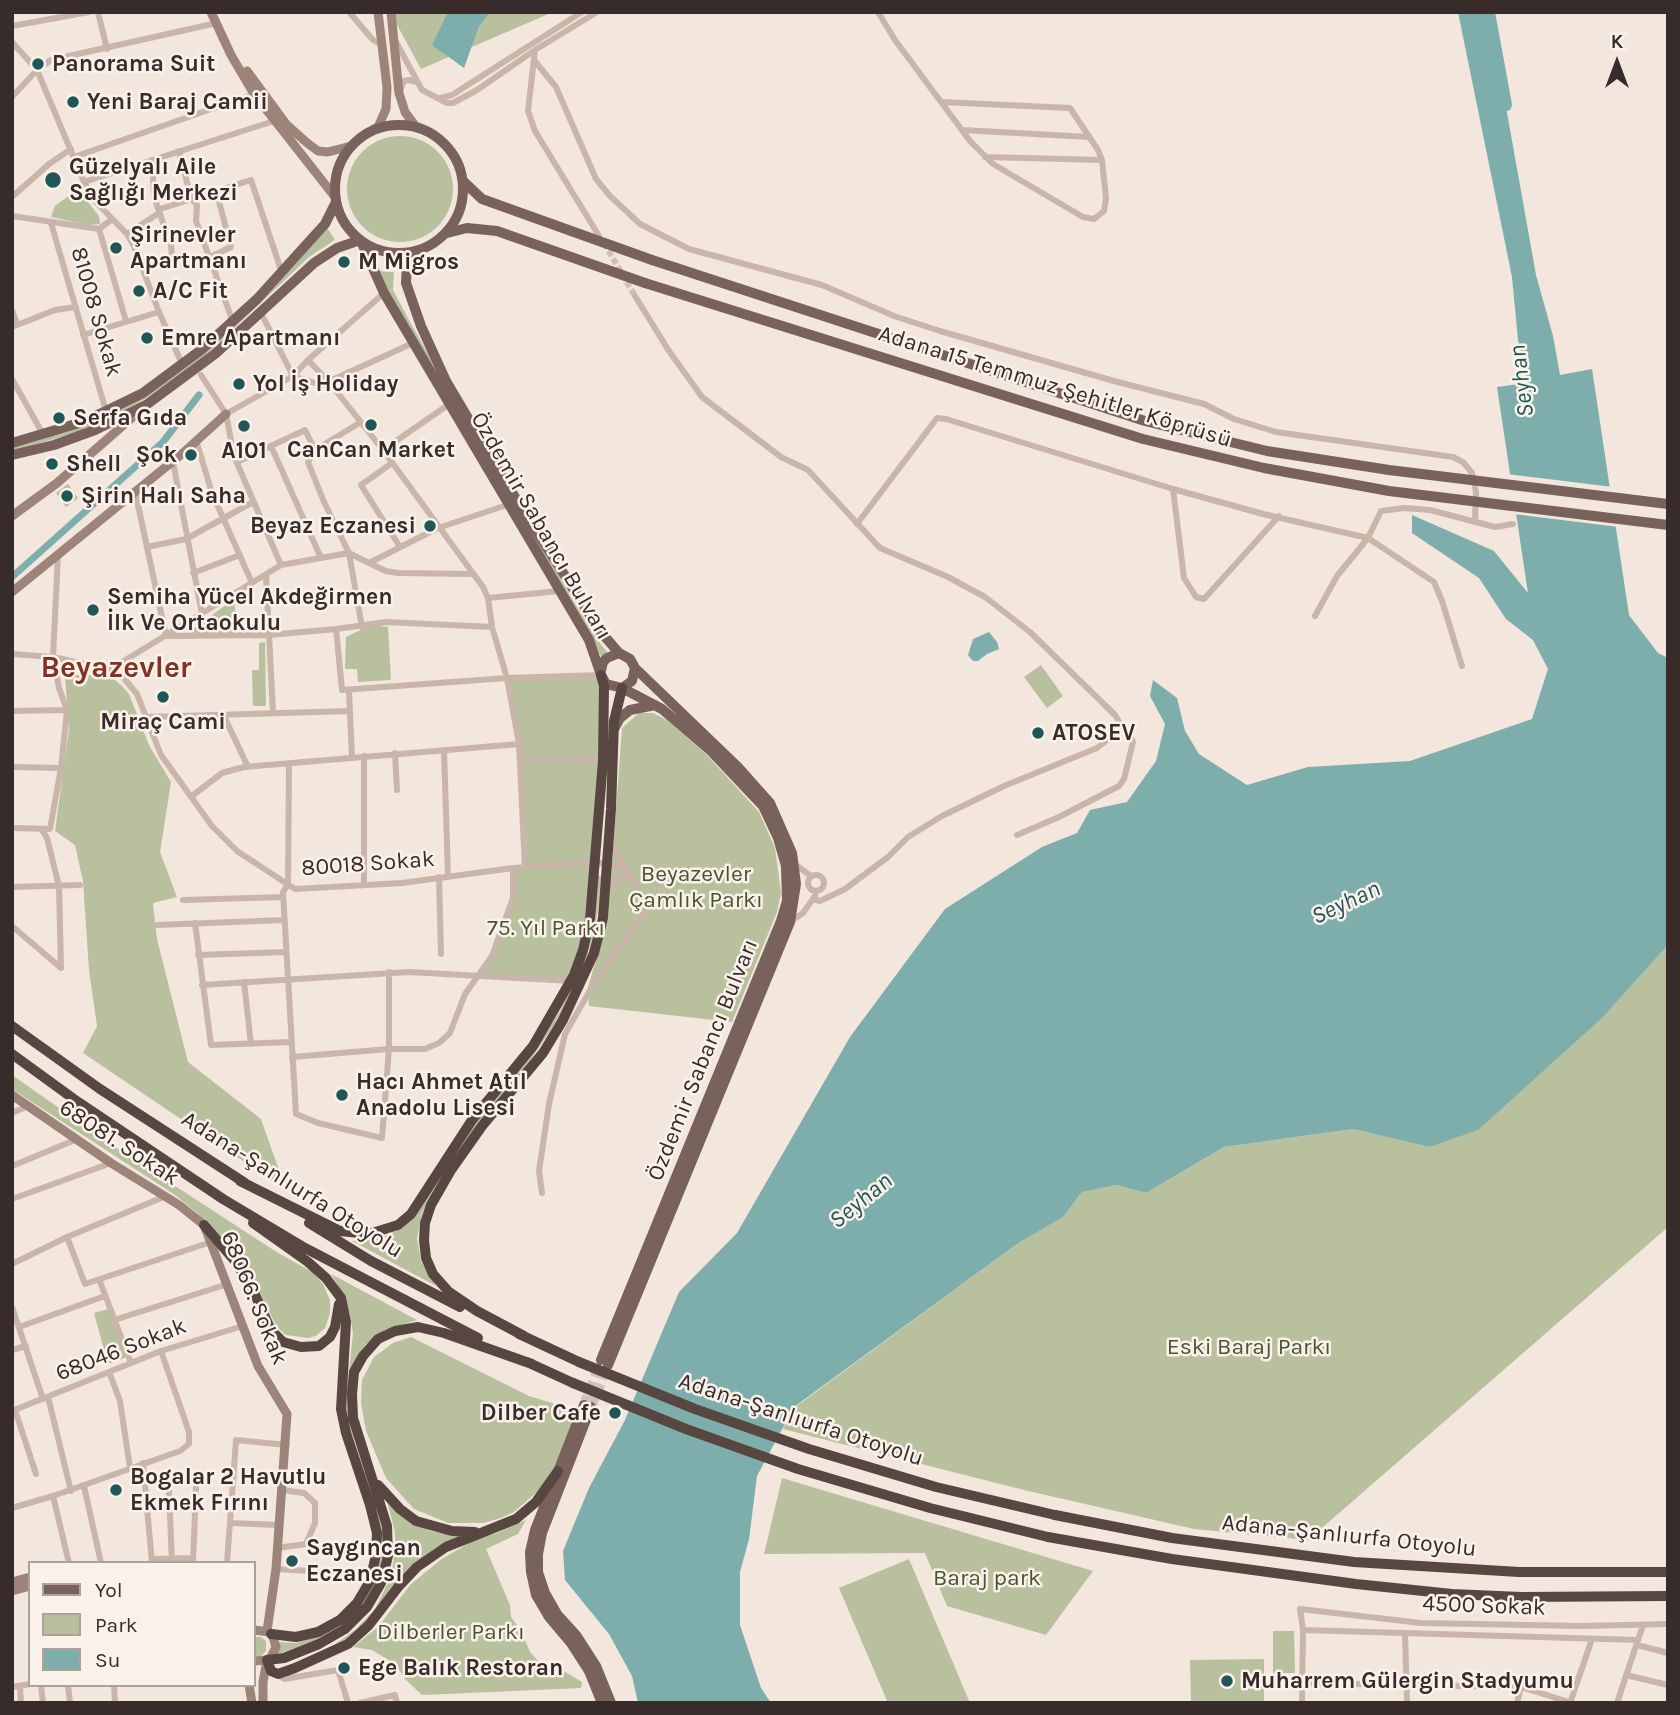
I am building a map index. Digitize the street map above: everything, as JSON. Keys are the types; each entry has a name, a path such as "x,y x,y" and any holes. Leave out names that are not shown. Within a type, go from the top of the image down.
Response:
{"highway":[{"path":"240,1181 340,1231 369,1234 398,1225 411,1214 472,1120 533,1046 571,981 583,950 590,919 603,761 604,686 601,675"},
{"path":"524,1336 477,1311 449,1292 433,1274 426,1258 425,1223 431,1205 482,1126 543,1053 563,1020 594,953 603,919 614,729 622,688"},
{"name":"Adana-Şanlıurfa Otoyolu","path":"12,1026 240,1181 371,1261 579,1362 695,1409 809,1449 936,1487 1055,1515 1172,1538 1354,1562 1519,1572 1668,1572"},
{"name":"Adana-Şanlıurfa Otoyolu","path":"12,1054 78,1102 223,1199 360,1278 573,1383 686,1430 798,1469 930,1508 1048,1537 1172,1559 1452,1594 1521,1597 1668,1596"},
{"path":"223,1199 271,1238 308,1262 326,1278 341,1298 346,1322 341,1409 377,1533 376,1555 370,1581 358,1603 340,1620 318,1632 296,1637 261,1630"},
{"path":"204,1225 235,1261 271,1330 283,1342 301,1347 319,1346 330,1337 335,1327 341,1298"},
{"path":"532,1364 444,1333 418,1327 395,1331 378,1339 363,1356 354,1372 353,1418 387,1526 388,1556 381,1583 367,1607 345,1629 319,1644 284,1658 267,1660 271,1671 278,1674 348,1644 369,1625 417,1567 446,1547 516,1518 536,1502 558,1471"},
{"path":"374,1481 400,1509 416,1521 452,1531 478,1532"}],"main road":[{"path":"214,12 231,55 254,94 274,121 292,139 335,199 346,226 360,240 384,252 414,252 430,246 446,233 461,208 461,170 451,150 437,136 416,127 397,125 373,130"},
{"path":"214,12 250,76 286,124 318,151 328,152 351,146 378,127 386,109 387,87 378,12"},
{"path":"391,12 399,93 405,112 416,127"},
{"path":"12,443 106,411 143,393 233,322 282,273 325,224 331,215 335,199 338,168 351,146"},
{"name":"Adana 15 Temmuz Şehitler Köprüsü","path":"463,181 482,199 652,260 1145,421 1267,451 1389,470 1668,504"},
{"name":"Adana 15 Temmuz Şehitler Köprüsü","path":"446,233 467,228 497,231 645,283 1143,439 1251,465 1389,491 1668,525"},
{"path":"12,516 57,483 146,405 194,371 314,263 337,248 360,240"},
{"name":"Özdemir Sabancı Bulvarı","path":"360,240 384,293 448,405 589,640 606,684 622,688 673,717 711,751 763,806 778,838 786,866 787,901 780,921 605,1363 790,922 796,884 793,862 785,835 770,803 738,767 635,668 630,659 619,653 600,631 516,499 446,381 409,296 406,272 414,252"},
{"path":"12,455 95,430 146,405"},
{"path":"12,592 173,462 226,414"},
{"path":"601,675 603,662 612,654 619,653"},
{"path":"622,688 632,681 635,668"},
{"path":"614,729 620,718 631,710 654,705"},
{"name":"68081. Sokak","path":"12,1095 75,1140 166,1196 204,1225"},
{"name":"68066. Sokak","path":"204,1225 258,1366 287,1414 287,1445 276,1569 261,1630 276,1647 267,1660"},
{"path":"602,1703 589,1671 536,1595 530,1552 535,1530 558,1471 588,1406 542,1533 538,1572 545,1593 557,1614 576,1635 596,1666 611,1703"},
{"path":"256,1661 267,1660 263,1703"}],"street":[{"path":"12,26 89,12"},
{"path":"98,12 107,49"},
{"path":"349,12 373,40 382,45"},
{"path":"437,99 452,95 582,12"},
{"path":"396,42 422,90 447,103 458,102 597,12"},
{"path":"878,12 895,40 985,157 1044,196 1083,217 1099,217 1105,207 1105,174 1102,160 1070,108 943,102"},
{"path":"12,97 37,70 51,60 217,23"},
{"path":"12,42 37,70 94,200 111,220 128,234 182,364"},
{"path":"535,50 528,111 536,131 599,236"},
{"path":"534,60 556,87 596,179 640,224 689,249 822,285 894,316 940,331 1204,404 1234,419 1276,432 1453,457 1463,462 1472,473 1476,492 1475,521"},
{"path":"399,93 404,81 417,83"},
{"path":"74,157 254,94"},
{"path":"84,181 274,121"},
{"path":"962,130 1089,137"},
{"path":"12,197 49,164 71,149"},
{"path":"179,151 191,198 198,205 196,221 233,322"},
{"path":"985,157 1102,160"},
{"path":"144,271 172,257 171,245 154,197 152,160"},
{"path":"128,234 159,211 191,198 251,180 282,273"},
{"path":"208,258 231,247 216,190"},
{"path":"12,216 99,229 111,220"},
{"name":"81008 Sokak","path":"51,223 106,411"},
{"path":"99,229 126,321"},
{"path":"226,414 293,376 384,293"},
{"path":"635,296 702,397 781,457 808,470 880,548 976,592 1012,618 1078,677 1115,715 1133,742 1124,779 1119,786 1017,835"},
{"path":"12,310 15,325 55,310 76,307"},
{"path":"83,335 159,312"},
{"path":"261,313 293,376 321,385 413,343"},
{"path":"308,360 383,450 488,598 492,627 507,678 520,744 525,867"},
{"path":"201,375 226,414 237,462 281,565"},
{"path":"12,379 43,434"},
{"path":"383,450 448,405"},
{"path":"857,524 937,418 1173,489 1263,514 1368,538 1434,582 1462,666"},
{"path":"361,422 315,450 309,457 309,469 349,553 362,627"},
{"path":"237,462 305,430 315,450"},
{"path":"196,440 212,493 252,583"},
{"path":"271,446 321,558"},
{"path":"173,462 202,614"},
{"path":"392,463 360,485 400,547"},
{"path":"1173,489 1184,578 1196,597 1204,600 1279,516"},
{"path":"135,491 166,636"},
{"path":"147,547 186,538 253,502"},
{"path":"369,563 438,528 507,505"},
{"path":"1315,616 1337,576 1368,538 1381,511 1404,508 1430,510 1495,527 1509,527 1513,524"},
{"path":"108,670 281,565 349,553 386,571 398,573 472,573"},
{"path":"12,828 50,829 61,768 67,710 59,688 53,657 58,554"},
{"path":"193,573 240,555"},
{"path":"265,576 273,713"},
{"path":"488,598 559,591"},
{"path":"267,599 356,592"},
{"path":"166,636 270,635 362,627 386,622 492,627"},
{"path":"336,629 342,690 507,678 601,675"},
{"name":"80018 Sokak","path":"12,654 53,657 108,670 123,677 137,694 161,755 212,826 237,851 295,889 402,883 525,867 596,862 625,868"},
{"path":"349,690 352,757"},
{"path":"12,711 67,710"},
{"path":"147,717 350,711"},
{"path":"223,715 248,767"},
{"path":"813,899 820,901 845,889 888,857 908,837 942,816 1004,786 1097,748 1114,732 1124,730"},
{"path":"192,796 222,773 248,767 520,744"},
{"path":"444,750 448,876"},
{"path":"396,753 397,790"},
{"path":"364,756 364,885"},
{"path":"521,759 603,761"},
{"path":"289,763 288,885 284,897 284,920 296,1114 318,1123 382,1138 388,1049 389,972"},
{"path":"12,767 61,768"},
{"path":"12,926 61,968 59,886 47,838 41,830"},
{"path":"542,1193 539,1171 549,1104 565,1034 593,985 642,916 642,899 632,877 609,841"},
{"path":"790,922 803,913 824,886 823,879 817,875 811,876 793,862"},
{"path":"292,1057 388,1049 425,1049 439,1043 450,1033 465,994 492,956 513,898 513,869"},
{"path":"811,876 809,886 818,891"},
{"path":"439,877 441,954"},
{"path":"606,887 632,877"},
{"path":"12,887 80,886"},
{"path":"183,900 284,897"},
{"path":"157,925 284,920"},
{"path":"195,923 211,1045 291,1041"},
{"path":"198,955 286,952"},
{"path":"202,985 389,972 479,974 571,981"},
{"path":"244,982 251,1044"},
{"path":"12,1113 28,1106"},
{"path":"12,1166 75,1140"},
{"path":"12,1199 111,1163"},
{"path":"12,1264 67,1237 166,1196"},
{"path":"67,1237 85,1284 211,1242"},
{"path":"99,1279 131,1363"},
{"path":"114,1320 228,1284"},
{"path":"19,1327 105,1296"},
{"path":"12,1307 46,1398 71,1491"},
{"name":"68046 Sokak","path":"14,1410 161,1351 243,1326"},
{"path":"12,1350 26,1346"},
{"path":"12,1508 71,1491 185,1449 191,1438 161,1351"},
{"path":"109,1372 120,1401 130,1468"},
{"path":"14,1410 36,1475"},
{"path":"227,1561 236,1440 287,1445"},
{"path":"143,1464 152,1561 193,1561 196,1487"},
{"path":"84,1486 101,1561"},
{"path":"277,1548 306,1544 315,1523 314,1503 304,1493 282,1490"},
{"path":"169,1491 172,1561"},
{"path":"53,1496 69,1561"},
{"path":"229,1522 279,1525"},
{"path":"276,1569 360,1574"},
{"name":"4500 Sokak","path":"1303,1630 1300,1609 1421,1623 1668,1625"},
{"path":"1617,1703 1643,1625"},
{"path":"1302,1703 1303,1630 1592,1639 1637,1642 1668,1653"},
{"path":"1405,1633 1407,1703"},
{"path":"1301,1683 1521,1687 1571,1703 1592,1639"},
{"path":"278,1674 284,1679 338,1670 348,1703"},
{"path":"1626,1675 1668,1685"},
{"path":"16,1686 21,1703"},
{"path":"1517,1703 1521,1687"},
{"path":"360,1703 395,1695 397,1703"}],"green space":[{"path":"390,12 553,12 421,69"},
{"path":"400,136 420,140 438,151 449,169 453,189 449,209 438,227 420,238 400,242 380,238 362,227 351,209 347,189 351,169 362,151 380,140"},
{"path":"78,189 99,216 100,224 89,225 51,217 55,206"},
{"path":"326,226 335,240 309,257 205,356 179,375 111,418 12,452 12,447 78,427 203,353 238,323 271,289"},
{"path":"379,271 394,272 393,290 410,322 502,483 598,641 608,653 602,658 386,290"},
{"name":"Şirin Halı Saha","path":"68,484 78,498 66,507 56,493"},
{"path":"234,599 238,634 191,635 189,632"},
{"path":"371,625 388,627 391,680 358,682 357,669 345,669 346,637"},
{"path":"265,642 266,706 253,706 252,670 259,670 259,643"},
{"path":"1041,665 1063,696 1047,708 1024,677"},
{"path":"65,675 109,675 122,686 129,694 149,745 171,782 160,852 177,897 153,903 157,939 188,1062 261,1119 286,1190 83,1053 97,1026 89,970 83,881 75,845 55,831 69,729"},
{"name":"75. Yıl Parkı","path":"601,675 603,761 590,919 571,981 479,974 492,956 513,898 513,868 524,867 521,759 507,678"},
{"name":"Beyazevler Çamlık Parkı","path":"639,713 653,713 667,720 705,753 759,812 775,848 781,893 777,912 732,1022 589,1006 588,987 608,919 622,728"},
{"path":"598,876 601,876 598,910 591,944 581,974 561,1015 432,1194 422,1213 417,1238 421,1261 436,1286 352,1241 374,1240 397,1231 417,1211 472,1127 534,1050 559,1013 579,974"},
{"name":"Eski Baraj Parkı","path":"1668,945 1668,1227 1308,1540 1194,1529 1024,1490 783,1429 794,1408 1017,1244 1063,1217 1082,1192 1117,1185 1146,1193 1224,1147 1353,1129 1429,1147 1604,1016"},
{"path":"12,1075 109,1143 275,1251 314,1273 323,1284 330,1300 330,1313 325,1328 316,1336 308,1338 286,1335 277,1327 249,1272 197,1213 175,1195 12,1089"},
{"path":"331,1274 417,1320 385,1330 365,1345 354,1364 348,1411 354,1440 382,1524 384,1541 380,1573 373,1592 365,1604 327,1636 278,1654 277,1642 296,1643 325,1633 348,1617 379,1559 345,1411 353,1333 350,1315 342,1292"},
{"path":"112,1308 127,1357 108,1364 94,1313"},
{"path":"411,1337 529,1396 578,1411 554,1468 538,1491 514,1512 483,1523 448,1523 414,1509 386,1478 366,1431 361,1403 362,1380 374,1357 393,1343"},
{"name":"Baraj park","path":"782,1478 1093,1571 1046,1635 947,1606 925,1553 764,1554"},
{"path":"387,1501 414,1524 431,1531 463,1537 438,1549 355,1635 331,1647 355,1630 375,1609 390,1579 395,1553 395,1532"},
{"name":"Dilberler Parkı","path":"526,1520 518,1534 486,1549 510,1605 511,1617 521,1631 530,1652 539,1662 557,1667 582,1682 581,1688 422,1695 405,1679 396,1665 372,1650 353,1647 378,1627 411,1584 443,1558 478,1538"},
{"path":"909,1559 970,1703 888,1703 839,1588"},
{"path":"1273,1631 1294,1631 1295,1673 1273,1673"},
{"path":"256,1637 266,1641 266,1651 261,1656 256,1656"},
{"name":"Muharrem Gülergin Stadyumu","path":"1264,1659 1264,1703 1191,1703 1190,1660"}],"water":[{"path":"448,12 490,12 479,26 464,68 432,45"},
{"path":"1458,12 1489,12 1536,275 1553,336 1560,375 1592,369 1629,615 1658,653 1668,658 1668,945 1604,1016 1478,1130 1429,1147 1353,1129 1224,1147 1146,1193 1117,1185 1082,1192 1063,1217 1017,1244 794,1407 757,1476 749,1539 740,1572 740,1625 761,1688 771,1703 638,1703 632,1676 609,1634 565,1580 563,1551 589,1488 625,1420 679,1292 737,1233 850,1037 945,909 1042,847 1077,833 1090,810 1127,802 1156,761 1165,724 1150,696 1153,680 1177,698 1185,731 1199,754 1247,785 1308,767 1410,761 1532,719 1548,669 1533,640 1506,619 1479,578 1412,533 1412,515 1494,551 1528,593 1497,387 1527,383 1518,340 1512,277"},
{"path":"989,632 999,649 973,661 968,655 973,639"}],"pier":[{"path":"1507,474 1613,487 1619,527 1513,514"}],"waterway":[{"name":"Seyhan","path":"1489,12 1506,105"},
{"path":"12,577 163,442 199,395"}],"tunnel":[{"path":"604,243 635,296"},
{"path":"584,1405 600,1364"},
{"path":"591,1407 608,1365"}],"place":[{"name":"Panorama Suit","path":"38,64"},
{"name":"Yeni Baraj Camii","path":"73,102"},
{"name":"Güzelyalı Aile Sağlığı Merkezi","path":"53,180"},
{"name":"Şirinevler Apartmanı","path":"116,248"},
{"name":"M Migros","path":"344,262"},
{"name":"A/C Fit","path":"139,291"},
{"name":"Emre Apartmanı","path":"147,338"},
{"name":"Yol İş Holiday","path":"239,384"},
{"name":"Serfa Gıda","path":"59,418"},
{"name":"CanCan Market","path":"371,425"},
{"name":"A101","path":"244,426"},
{"name":"Şok","path":"191,455"},
{"name":"Shell","path":"52,464"},
{"name":"Şirin Halı Saha","path":"67,496"},
{"name":"Beyaz Eczanesi","path":"430,526"},
{"name":"Semiha Yücel Akdeğirmen İlk Ve Ortaokulu","path":"93,610"},
{"name":"Miraç Cami","path":"163,697"},
{"name":"ATOSEV","path":"1038,733"},
{"name":"Hacı Ahmet Atıl Anadolu Lisesi","path":"342,1095"},
{"name":"Dilber Cafe","path":"615,1413"},
{"name":"Bogalar 2 Havutlu Ekmek Fırını","path":"116,1490"},
{"name":"Saygıncan Eczanesi","path":"292,1561"},
{"name":"Ege Balık Restoran","path":"344,1668"},
{"name":"Muharrem Gülergin Stadyumu","path":"1227,1681"}],"district":[{"name":"Beyazevler","path":"116,668"}]}
